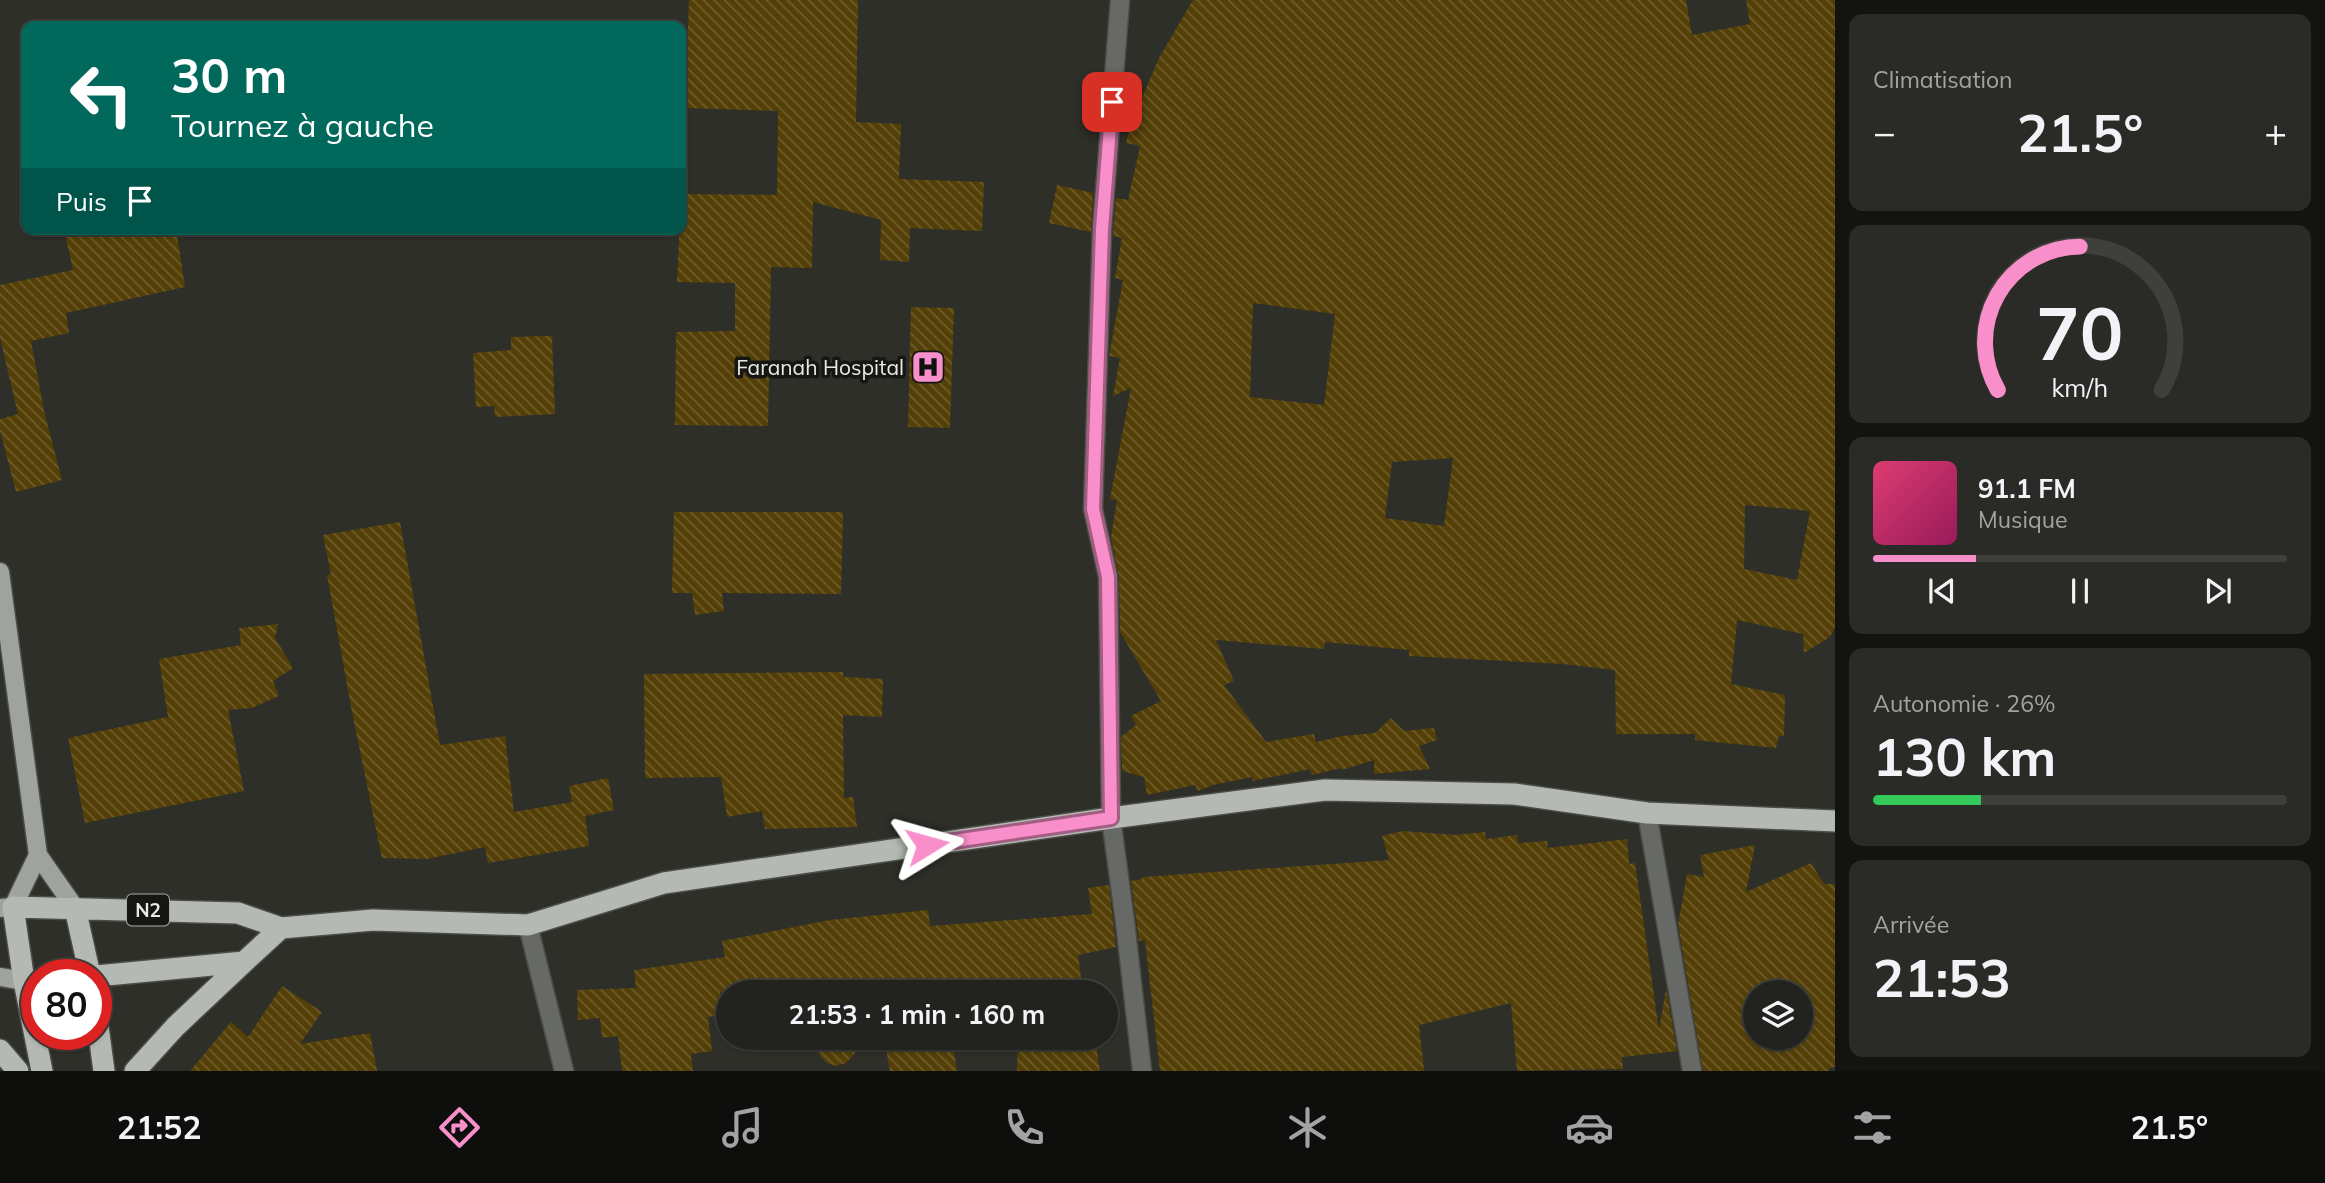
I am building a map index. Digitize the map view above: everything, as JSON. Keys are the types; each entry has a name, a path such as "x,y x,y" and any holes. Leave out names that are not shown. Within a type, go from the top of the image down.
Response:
{"highway":[{"name":"N2","path":"7,908 238,913 281,928 373,920 528,925 664,883 1325,790 1514,794 1647,813 1835,821"},
{"path":"7,908 23,959"},
{"path":"75,908 86,959"},
{"path":"135,1071 176,1026 281,928"},
{"path":"112,974 244,962"},
{"path":"0,1050 19,1071"},
{"path":"38,1050 41,1071"},
{"path":"101,1050 104,1071"}],"main road":[{"path":"0,572 38,855 75,908"},
{"path":"7,908 38,855"},
{"path":"0,977 21,980"}],"street":[{"path":"1120,0 1102,229 1093,509 1108,577 1111,818 1142,1071"},
{"path":"1647,813 1692,1071"},
{"path":"528,925 564,1071"}],"building":[{"path":"689,0 858,0 856,122 901,124 899,179 984,182 982,231 910,228 909,262 880,260 881,220 813,202 812,268 771,267 768,426 675,425 676,332 735,331 735,283 677,282 679,235 686,235 686,194 777,195 778,111 686,108"},
{"path":"1193,0 1686,0 1692,35 1750,24 1746,0 1835,0 1835,627 1830,637 1804,653 1803,634 1737,620 1731,684 1785,695 1784,736 1779,736 1776,748 1695,740 1695,734 1616,734 1615,670 1563,664 1409,656 1409,650 1325,642 1324,649 1216,640 1234,681 1224,685 1266,742 1314,734 1316,742 1375,733 1391,718 1404,731 1434,728 1437,740 1419,746 1430,769 1374,774 1374,760 1342,770 1341,768 1312,775 1310,769 1253,781 1252,777 1198,791 1195,785 1147,795 1144,777 1122,771 1121,737 1136,725 1131,716 1161,701 1120,632 1119,577 1111,537 1117,500 1110,499 1131,388 1113,396 1120,358 1109,356 1123,280 1115,278 1122,238 1113,236 1116,198 1128,200 1140,146 1126,143 1135,107 1138,107 1159,58","holes":["1253,303 1335,314 1324,405 1250,397","1453,458 1444,526 1385,518 1392,462","1745,505 1810,511 1797,580 1744,569"]},
{"path":"1057,185 1093,193 1091,232 1049,223"},
{"path":"65,235 177,235 185,287 66,313 69,333 31,341 44,411 62,480 16,492 0,431 0,419 18,414 0,338 0,285 73,270"},
{"path":"911,307 954,308 950,428 908,427"},
{"path":"552,336 555,414 495,417 494,406 476,407 473,353 511,350 511,337"},
{"path":"674,512 843,512 841,594 722,593 724,611 695,615 692,593 672,593"},
{"path":"400,522 440,745 505,736 514,812 572,802 569,786 608,778 614,810 585,816 589,846 488,863 485,847 427,859 382,858 352,712 327,575 331,574 323,535"},
{"path":"278,624 275,638 293,668 273,681 279,696 252,708 228,710 244,791 85,823 68,738 168,717 159,659 241,645 239,628"},
{"path":"843,672 843,677 883,679 882,717 843,715 844,798 853,797 857,827 765,829 762,811 727,817 721,777 645,778 644,674"},
{"path":"1402,831 1456,835 1485,832 1486,839 1517,835 1518,843 1547,841 1548,848 1627,839 1629,864 1635,863 1659,1030 1666,989 1677,1051 1622,1057 1623,1069 1517,1071 1511,1003 1419,1025 1424,1071 1160,1071 1145,940 1139,941 1131,881 1142,877 1389,860 1382,836"},
{"path":"1755,845 1746,892 1811,863 1824,884 1835,884 1835,1067 1829,1068 1829,1071 1703,1071 1678,924 1687,874 1704,877 1700,855"},
{"path":"1109,885 1116,947 1078,955 1081,980 716,980 716,1016 708,1017 712,1051 691,1054 693,1071 622,1071 618,1036 602,1038 600,1018 578,1020 577,990 636,988 634,970 725,957 722,941 830,920 928,910 930,926 1092,914 1088,888"},
{"path":"282,986 322,1012 300,1044 370,1033 377,1071 190,1071 231,1022 248,1037"},
{"path":"818,1050 858,1050 846,1063 836,1066 827,1063"},
{"path":"886,1050 954,1050 957,1071 890,1071"},
{"path":"1018,1050 1097,1050 1100,1071 1017,1071"}],"place":[{"name":"Faranah Hospital","path":"928,367"}],"route":[{"path":"927,845 1111,818 1108,577 1093,509 1102,229 1112,102"}]}
